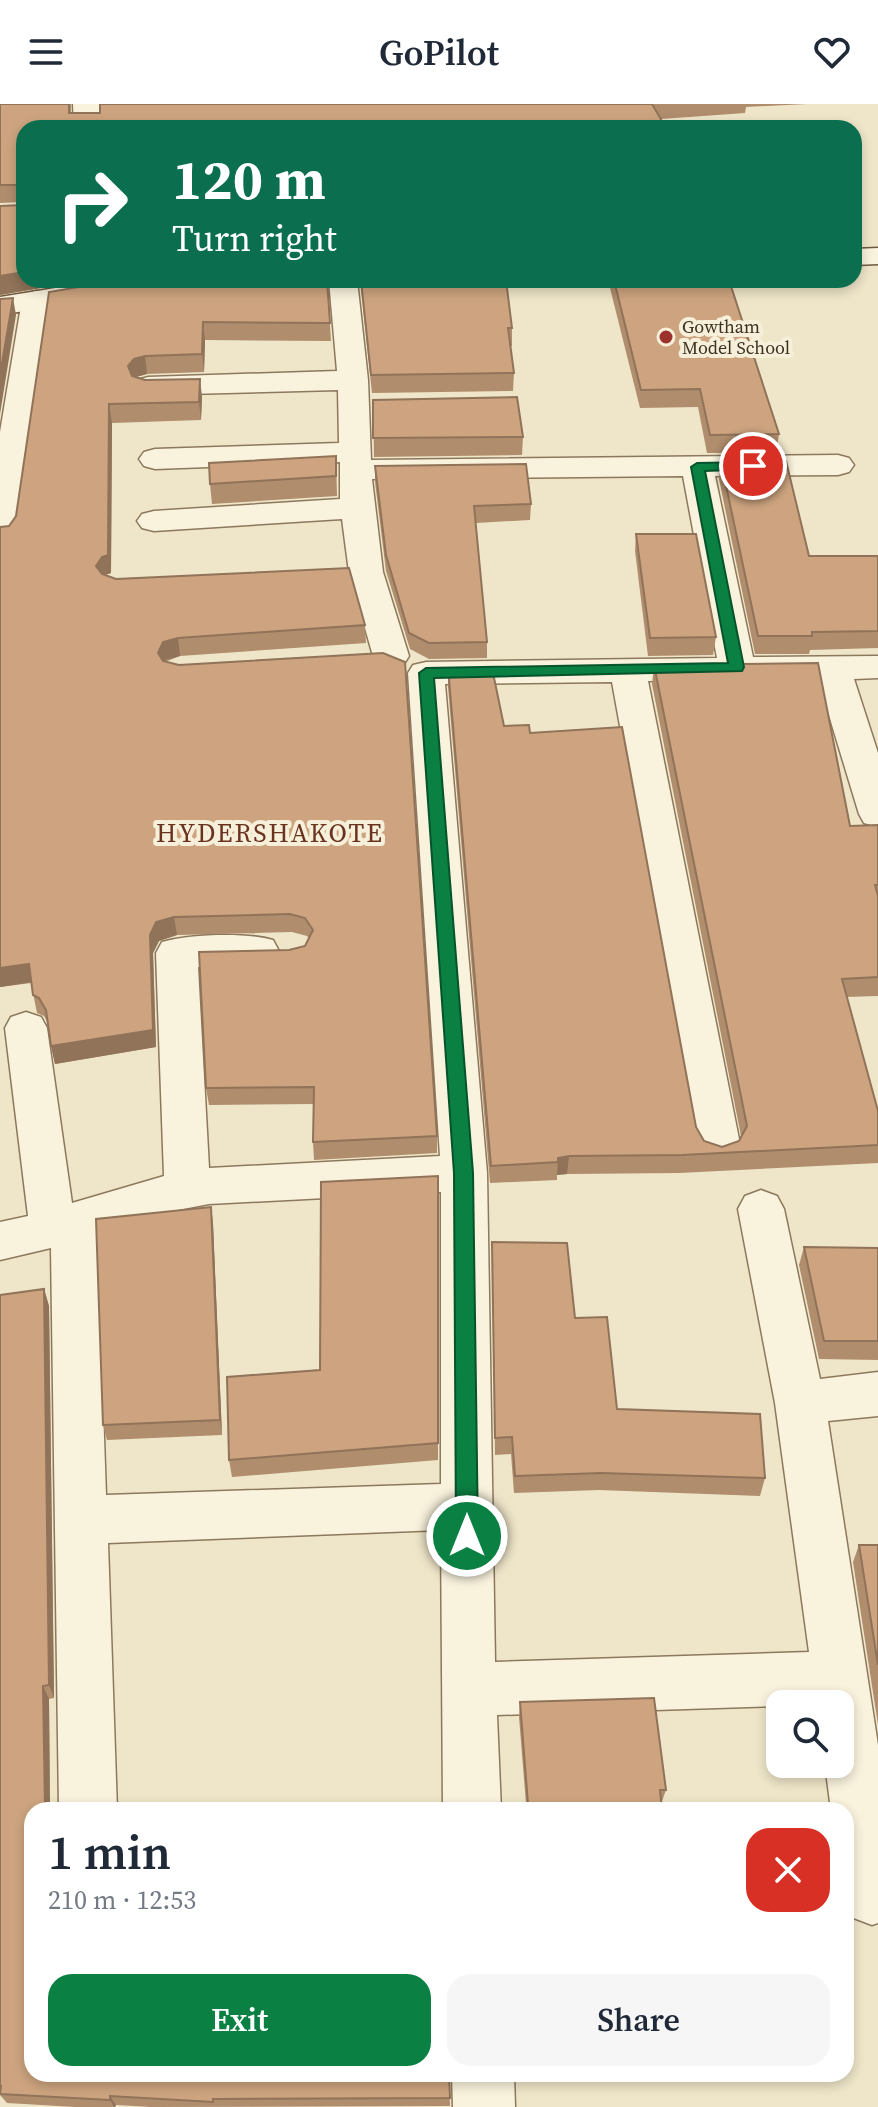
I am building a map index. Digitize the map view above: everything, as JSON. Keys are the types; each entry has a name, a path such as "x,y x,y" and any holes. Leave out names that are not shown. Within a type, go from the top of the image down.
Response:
{"street":[{"path":"0,306 82,288"},
{"path":"344,288 363,397 351,573 393,663 464,1173 472,1802"},
{"path":"0,534 36,300"},
{"path":"148,386 363,397"},
{"path":"155,459 697,467 838,465"},
{"path":"697,467 737,667"},
{"path":"154,521 357,508"},
{"path":"393,663 628,669 878,667"},
{"path":"833,668 878,814"},
{"path":"628,669 718,1144"},
{"path":"187,1190 177,953 291,950"},
{"path":"26,1028 63,1225 82,1520 88,1802"},
{"path":"0,1241 187,1190 464,1173"},
{"path":"761,1209 800,1403 872,1896"},
{"path":"800,1403 878,1394"},
{"path":"82,1520 467,1506"},
{"path":"468,1689 838,1677"},
{"path":"483,2082 484,2107"}],"building":[{"path":"0,104 69,104 69,113 100,113 100,104 652,104 661,120 16,120 16,185 0,185"},
{"path":"16,205 16,273 0,276 0,206"},
{"path":"73,288 328,288 330,323 203,322 202,354 145,356 134,359 128,366 132,376 145,380 200,379 199,402 109,404 108,555 102,557 96,566 102,574 116,579 349,568 365,625 178,638 163,642 158,653 163,661 179,665 383,653 405,662 437,1136 313,1142 314,1087 206,1088 199,952 289,950 305,946 313,930 305,918 290,914 174,917 156,922 150,935 153,1030 51,1046 46,1010 39,998 33,995 29,964 0,968 0,527 9,526 16,516 49,292"},
{"path":"362,288 507,288 514,373 371,375"},
{"path":"616,288 732,288 779,434 710,435 700,389 641,390"},
{"path":"13,298 0,375 0,299"},
{"path":"517,397 523,437 373,438 373,400"},
{"path":"336,456 336,476 210,484 209,463"},
{"path":"786,461 809,556 878,556 878,631 758,636 721,462"},
{"path":"526,464 531,504 474,506 487,642 429,643 409,633 386,555 375,466"},
{"path":"636,534 696,534 716,637 650,638"},
{"path":"818,663 850,826 878,825 878,885 875,885 878,896 878,977 842,979 878,1111 878,1145 682,1155 569,1156 558,1158 558,1162 491,1166 448,668 492,668 504,726 529,725 530,733 622,727 696,1127 704,1141 722,1147 739,1141 747,1126 654,665"},
{"path":"438,1176 438,1443 229,1460 227,1377 320,1370 321,1182"},
{"path":"211,1207 220,1420 103,1425 96,1219"},
{"path":"492,1242 567,1243 575,1318 607,1317 617,1409 760,1414 765,1478 601,1473 515,1476 512,1437 495,1438"},
{"path":"804,1247 878,1248 878,1341 824,1341"},
{"path":"44,1289 49,1685 43,1686 45,1802 24,1802 24,2082 449,2082 450,2098 213,2099 213,2102 0,2094 0,1295"},
{"path":"859,1545 878,1545 878,1665"},
{"path":"654,1698 666,1790 660,1790 661,1802 528,1802 520,1702"}],"place":[{"name":"Gowtham Model School","path":"666,337"}],"district":[{"name":"HYDERSHAKOTE","path":"270,833"}],"route":[{"path":"467,1536 464,1173 426,673 737,667 697,467 753,466"}]}
